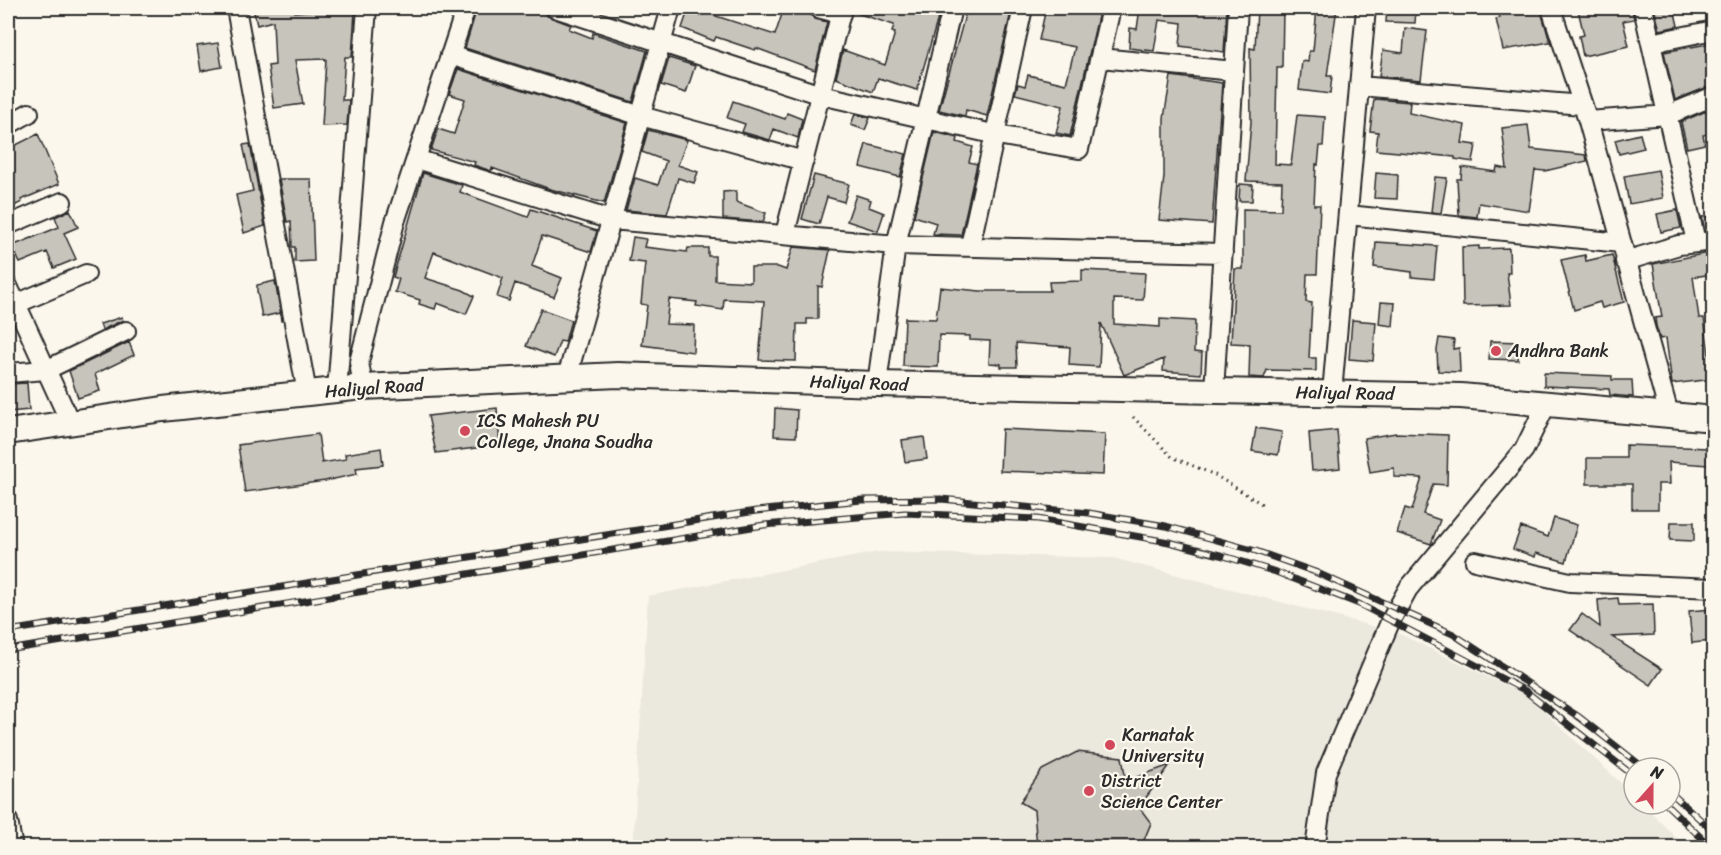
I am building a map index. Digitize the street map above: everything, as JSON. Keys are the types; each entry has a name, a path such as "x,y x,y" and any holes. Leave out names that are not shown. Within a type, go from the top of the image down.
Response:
{"main road":[{"name":"Haliyal Road","path":"8,432 163,408 363,387 618,375 877,384 1461,396 1713,419"}],"street":[{"path":"236,8 307,393"},
{"path":"337,390 367,8"},
{"path":"363,387 359,362 395,222 466,8"},
{"path":"555,8 820,94 997,135 1079,149 1111,8"},
{"path":"567,377 671,8"},
{"path":"785,234 842,11 818,8"},
{"path":"877,384 896,244 952,8"},
{"path":"970,246 997,135 1023,8"},
{"path":"1214,391 1238,8"},
{"path":"1332,393 1366,8"},
{"path":"1551,8 1585,113 1669,414"},
{"path":"1348,215 1623,252 1705,241 1667,114 1643,8"},
{"path":"1651,43 1713,30"},
{"path":"450,55 641,116 804,161"},
{"path":"1100,58 1234,71"},
{"path":"1359,86 1585,113 1667,114 1713,96"},
{"path":"8,125 29,113"},
{"path":"416,159 611,220 896,244 1223,253"},
{"path":"8,225 62,202"},
{"path":"16,304 86,274"},
{"path":"8,286 70,422"},
{"path":"8,373 46,370 126,331"},
{"path":"1315,848 1326,773 1391,620 1408,589 1524,450 1547,403"},
{"path":"1475,561 1570,582 1713,588"},
{"path":"8,821 13,848"}],"path":[{"path":"1132,417 1173,457 1215,475 1265,506"}],"shaded area":[{"name":"Karnatak University","path":"878,552 1113,558 1398,633 1527,696 1622,784 1622,816 1655,816 1685,847 633,848 648,596"}],"building":[{"path":"253,8 295,8 295,12 347,8 347,10 355,11 352,57 345,57 342,100 349,100 347,125 322,126 326,59 295,60 303,104 274,108 268,66 275,65 273,21 257,25"},
{"path":"477,8 494,8 510,13 511,8 544,8 547,16 571,25 569,29 592,38 593,33 647,51 633,102 465,48"},
{"path":"689,8 719,8 716,16 775,35 784,8 808,12 815,19 827,22 815,70 756,48 755,50 716,37 714,41 682,28"},
{"path":"853,8 932,8 929,16 938,18 917,90 878,78 873,92 836,78 843,50 885,65 895,33 892,32 894,25 853,12"},
{"path":"967,8 1012,8 987,116 966,110 965,116 939,110"},
{"path":"1046,8 1100,8 1070,136 1056,133 1063,106 1015,94 1018,84 1025,86 1028,75 1066,84 1075,47 1039,40"},
{"path":"1140,8 1227,8 1224,52 1180,46 1182,23 1159,20 1154,51 1129,48 1130,28 1137,29"},
{"path":"1257,8 1283,8 1282,68 1277,68 1275,164 1291,165 1297,115 1325,117 1323,146 1320,146 1318,165 1316,164 1314,205 1320,205 1317,274 1307,274 1306,302 1312,303 1309,358 1316,358 1316,371 1267,370 1264,378 1249,377 1250,344 1231,343 1235,269 1243,269 1243,209 1281,210 1282,182 1246,181 1251,122 1250,48 1255,49"},
{"path":"1317,8 1337,8 1327,76 1332,76 1330,94 1299,90 1302,61 1308,62 1309,51 1313,51"},
{"path":"1387,8 1416,8 1415,23 1386,22"},
{"path":"1497,8 1540,8 1550,42 1503,50 1496,19 1500,18"},
{"path":"1632,8 1634,19 1623,21 1629,46 1583,56 1579,36 1584,35 1578,10"},
{"path":"1654,8 1674,8 1678,26 1660,30"},
{"path":"1405,28 1427,31 1421,80 1379,76 1383,50 1403,53"},
{"path":"218,43 222,67 201,71 197,46"},
{"path":"1713,43 1713,85 1675,100 1664,52"},
{"path":"669,58 695,66 686,93 661,85"},
{"path":"458,69 627,123 604,203 550,189 492,168 491,171 474,165 475,162 431,150 438,129 454,134 465,99 449,94"},
{"path":"1171,76 1222,83 1212,224 1159,220 1164,177 1164,118"},
{"path":"1374,99 1410,102 1409,113 1465,125 1462,143 1476,145 1473,162 1455,159 1455,157 1376,150 1378,132 1370,131"},
{"path":"733,101 785,119 787,113 802,119 798,138 774,129 770,140 742,132 745,124 727,118"},
{"path":"1713,108 1713,133 1703,135 1705,144 1687,148 1681,122"},
{"path":"855,114 870,118 865,130 851,125"},
{"path":"1528,125 1531,149 1586,155 1587,161 1545,171 1535,170 1529,211 1479,203 1477,217 1459,215 1457,179 1461,179 1462,167 1496,172 1497,167 1507,169 1502,128"},
{"path":"648,130 687,140 678,165 698,172 694,183 678,178 667,214 626,210 635,178 658,185 666,161 642,152"},
{"path":"934,132 958,138 957,142 973,147 969,162 977,164 961,235 933,234 936,223 914,216"},
{"path":"38,134 59,184 21,200 22,202 8,209 8,171 12,170 8,161 8,149"},
{"path":"1640,134 1644,148 1619,154 1615,140"},
{"path":"250,144 265,226 244,233 236,195 253,191 243,145"},
{"path":"866,144 906,154 900,177 860,167"},
{"path":"1658,170 1663,198 1629,204 1624,176"},
{"path":"423,173 462,185 460,192 528,217 531,209 597,231 591,252 542,236 532,266 562,278 554,297 515,283 509,301 497,297 503,278 434,252 425,278 463,290 474,296 466,314 437,303 435,309 419,304 420,300 395,292 399,279 393,277"},
{"path":"1376,173 1398,175 1397,199 1374,198"},
{"path":"814,175 849,184 844,202 827,197 819,224 802,219"},
{"path":"1435,177 1447,178 1441,213 1431,212"},
{"path":"279,179 311,179 314,261 295,262 291,221 287,222"},
{"path":"1240,184 1253,185 1252,201 1239,201"},
{"path":"736,191 736,202 766,213 763,222 723,219 723,192"},
{"path":"856,195 871,200 869,207 884,213 878,231 847,221"},
{"path":"70,210 78,227 64,233 76,259 54,268 47,252 20,263 12,246 59,227 55,217"},
{"path":"1677,210 1681,228 1661,232 1657,214"},
{"path":"1713,216 1713,230 1705,231 1702,217"},
{"path":"633,237 646,239 644,247 687,252 688,248 708,248 708,256 715,256 715,280 751,282 751,267 778,267 786,270 793,247 830,250 822,287 818,286 818,319 807,319 807,324 797,324 796,361 759,360 764,301 724,299 723,310 696,306 697,302 669,299 666,324 694,325 693,352 642,345 647,305 641,304 645,263 629,261"},
{"path":"1376,242 1437,246 1434,279 1412,277 1412,272 1374,267"},
{"path":"1479,246 1479,249 1509,248 1510,273 1507,273 1511,305 1463,306 1462,247"},
{"path":"1713,252 1713,274 1693,277 1699,318 1704,318 1709,354 1713,354 1713,379 1672,384 1666,338 1660,339 1656,326 1655,318 1662,317 1653,264"},
{"path":"1585,255 1586,261 1612,255 1624,302 1602,308 1600,302 1574,310 1561,260"},
{"path":"1082,270 1145,273 1143,300 1114,299 1114,324 1160,327 1160,319 1195,321 1194,352 1202,353 1201,374 1163,371 1164,359 1124,375 1101,323 1099,367 1069,365 1070,347 1016,343 1017,367 1001,367 1001,364 989,363 990,341 970,340 970,336 939,335 938,367 903,366 905,318 936,319 940,287 980,291 1050,291 1049,282 1082,281"},
{"path":"275,281 282,321 280,313 262,317 257,291 257,285"},
{"path":"1381,302 1395,303 1393,326 1379,324"},
{"path":"541,309 571,320 565,342 560,341 554,357 526,346"},
{"path":"122,317 123,320 102,330 100,324"},
{"path":"1352,320 1376,322 1373,361 1349,359"},
{"path":"1439,338 1454,340 1453,349 1459,348 1460,372 1438,371"},
{"path":"1490,341 1519,342 1518,360 1489,359"},
{"path":"129,342 134,355 95,374 100,391 78,398 69,371"},
{"path":"1544,373 1612,376 1612,380 1632,380 1633,397 1610,395 1609,389 1544,386"},
{"path":"27,383 29,410 9,412 8,384"},
{"name":"ICS Mahesh PU College, Jnana Soudha","path":"497,408 500,445 436,453 428,416"},
{"path":"775,408 797,410 796,437 774,436"},
{"path":"1256,428 1282,432 1278,455 1252,451"},
{"path":"1002,429 1105,434 1103,475 1000,471"},
{"path":"1337,430 1340,468 1312,471 1309,433"},
{"path":"1396,433 1448,435 1447,485 1433,484 1423,514 1440,520 1431,544 1397,533 1405,508 1412,510 1422,478 1394,477 1394,468 1370,472 1364,438"},
{"path":"318,434 322,463 346,459 345,454 381,448 383,465 356,468 357,474 325,481 245,492 238,445"},
{"path":"924,437 927,459 905,462 902,440"},
{"path":"1626,445 1709,448 1708,465 1669,462 1670,484 1658,484 1658,509 1632,509 1632,484 1587,484 1587,458 1626,458"},
{"path":"1554,518 1577,525 1566,562 1536,553 1535,557 1513,549 1521,527 1548,537"},
{"path":"1671,522 1694,522 1694,541 1670,540"},
{"path":"1618,598 1619,605 1653,604 1654,635 1612,637 1662,669 1651,685 1570,630 1582,614 1600,627 1598,600"},
{"path":"1713,609 1713,641 1692,643 1689,611"},
{"name":"District Science Center","path":"1077,752 1122,757 1126,781 1170,765 1139,807 1151,823 1144,840 1154,848 1037,848 1034,810 1020,802 1042,770"}],"railway":[{"path":"8,631 756,511 862,500 941,499 1089,513 1166,526 1256,551 1315,572 1453,634 1579,717 1629,756"},
{"path":"8,650 764,525 905,513 1038,519 1169,542 1224,556 1276,572 1359,604 1524,690 1622,767"},
{"path":"1682,803 1714,832"},
{"path":"1679,816 1712,848"}],"place":[{"name":"Andhra Bank","path":"1496,351"},
{"name":"ICS Mahesh PU College, Jnana Soudha","path":"465,431"},
{"name":"Karnatak University","path":"1110,745"},
{"name":"District Science Center","path":"1089,791"}]}
